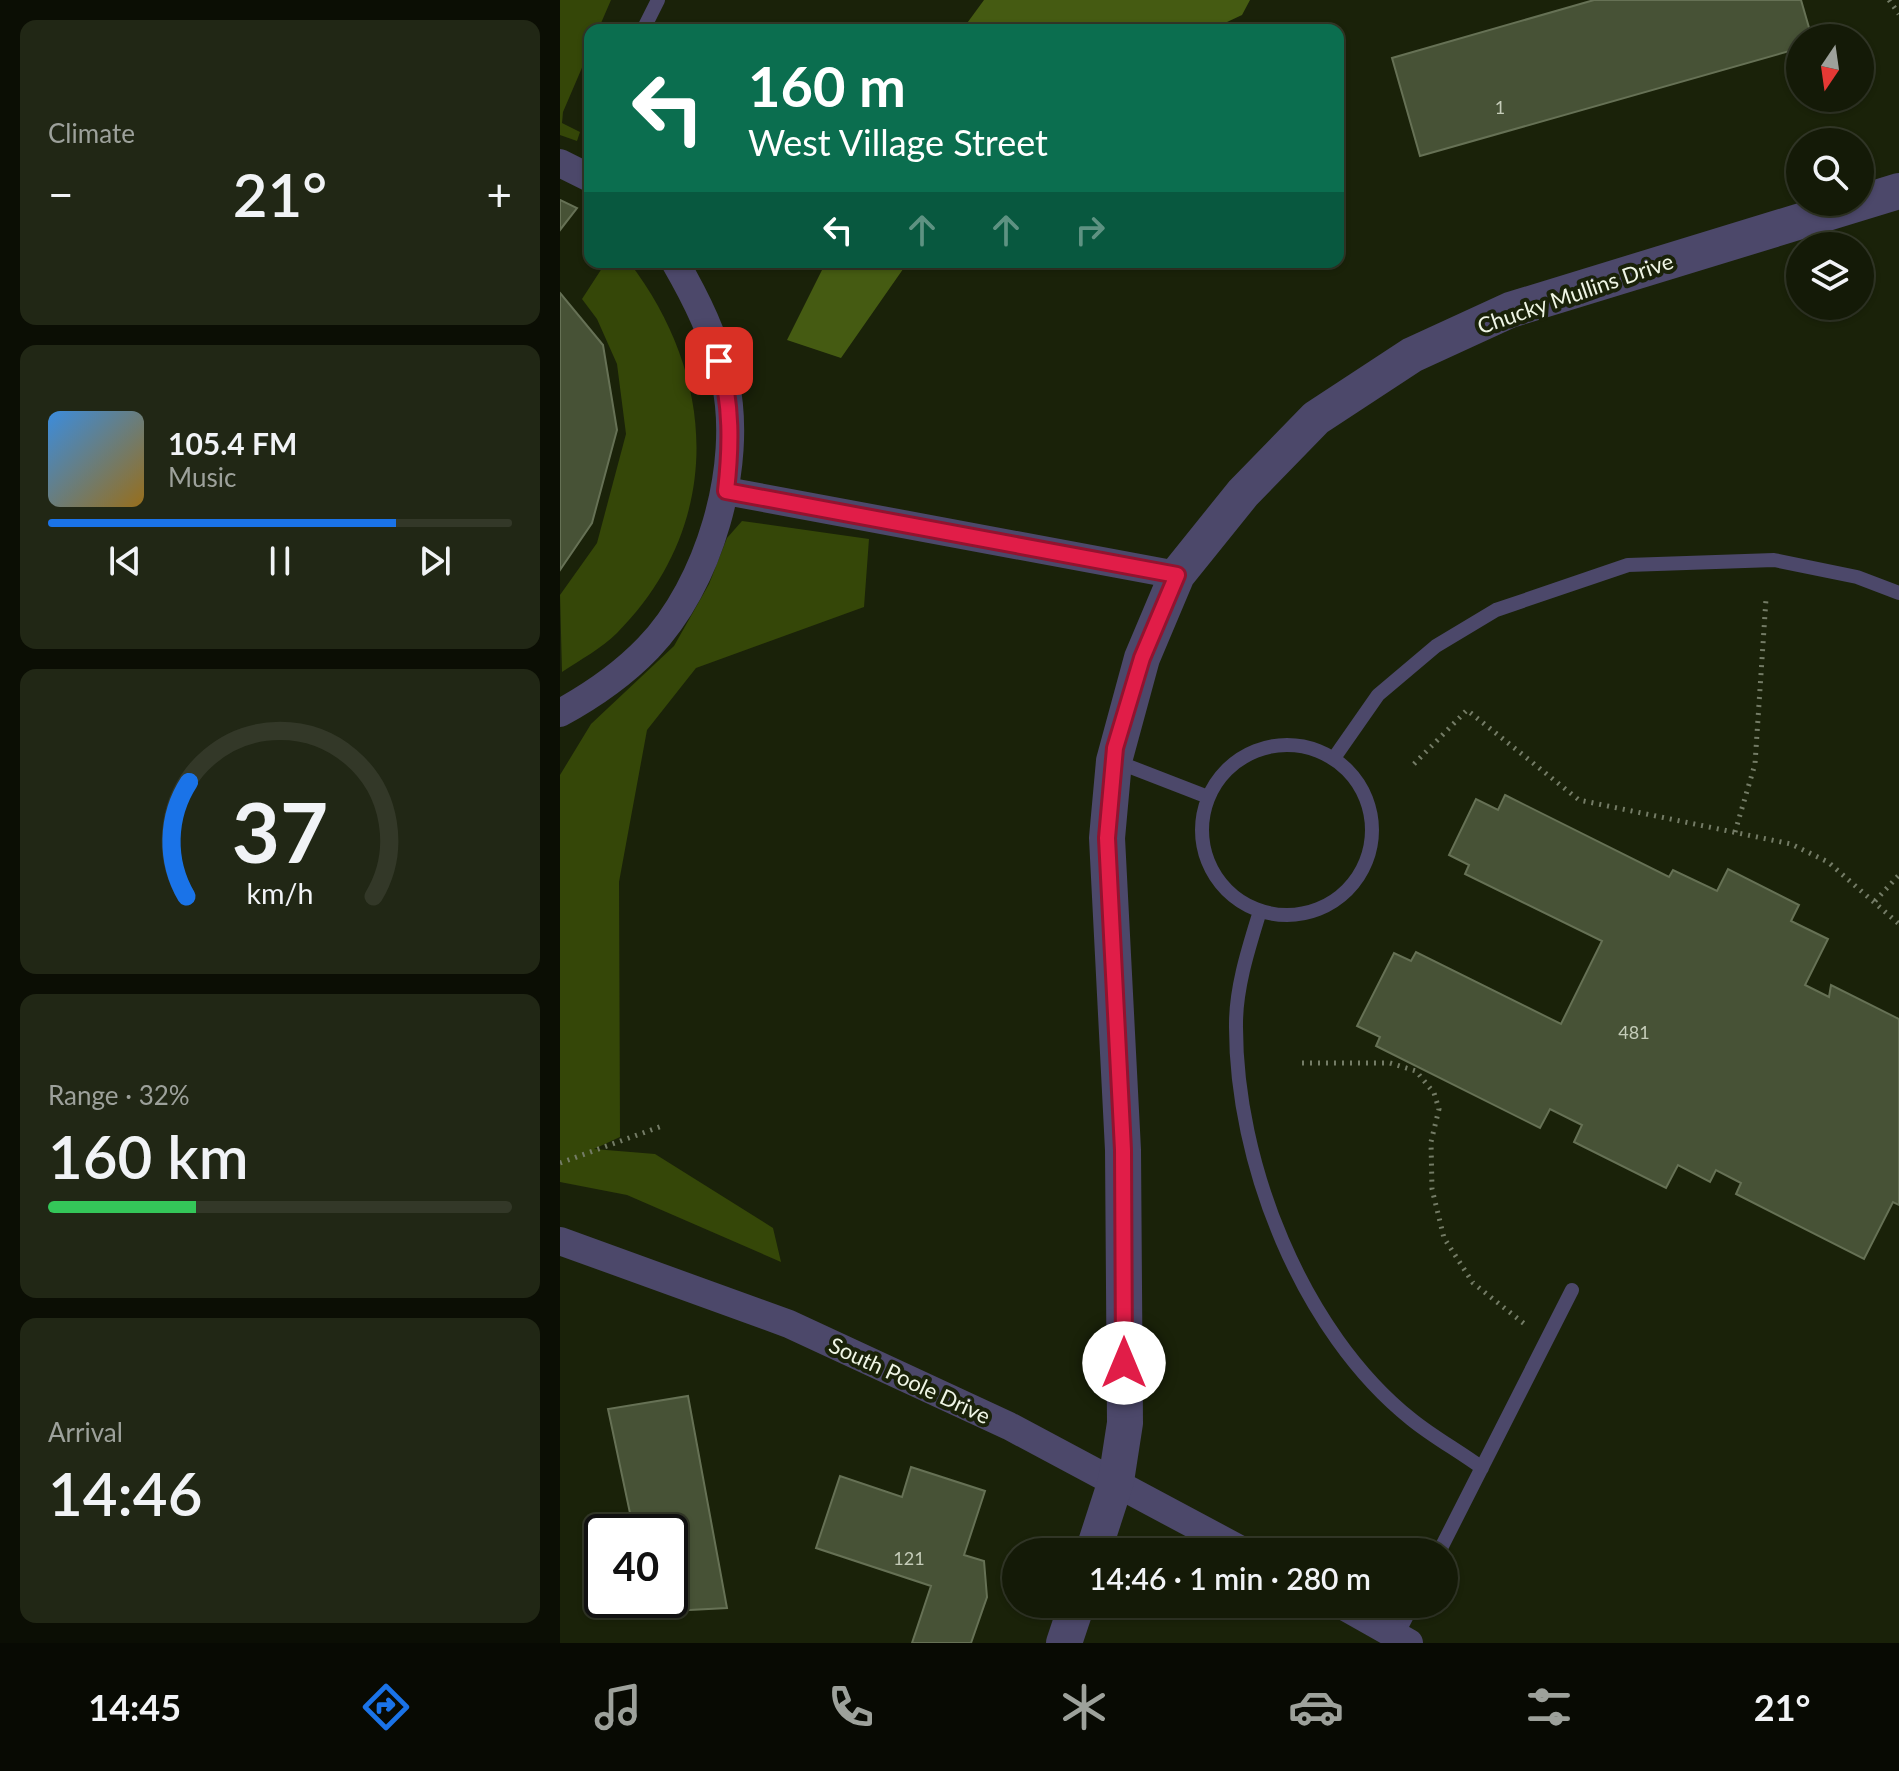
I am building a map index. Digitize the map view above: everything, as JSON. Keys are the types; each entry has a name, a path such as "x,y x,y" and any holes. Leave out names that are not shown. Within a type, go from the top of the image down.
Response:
{"street":[{"name":"Chucky Mullins Drive","path":"1098,1538 1116,1481 1125,1423 1123,1150 1107,838 1114,761 1142,658 1177,575 1243,493 1316,418 1412,355 1510,310 1899,191"},
{"path":"560,713 598,692 650,647 690,592 726,491 730,449 726,382 706,318 678,268"},
{"path":"726,491 1177,575"},
{"name":"South Poole Drive","path":"560,1241 789,1324 1009,1426 1220,1538"},
{"path":"1064,1643 1072,1618"},
{"path":"1365,1618 1403,1639"}],"lane":[{"path":"646,24 658,0"},
{"path":"1334,758 1378,695 1436,646 1496,610 1628,565 1774,560 1857,577 1899,593"},
{"path":"1273,746 1306,746 1334,758 1360,785 1372,816 1371,850 1357,880 1333,903 1302,914 1260,911 1238,899 1214,875 1203,844 1203,811 1217,780 1242,757 1273,746"},
{"path":"1114,761 1208,797"},
{"path":"1260,911 1246,957 1236,1022 1241,1102 1279,1234 1311,1300 1363,1370 1410,1419 1482,1468"},
{"path":"1446,1538 1572,1290"},
{"path":"1403,1639 1409,1618"}],"path":[{"path":"1889,0 1899,14"},
{"path":"1735,832 1755,764 1766,599"},
{"path":"1414,764 1467,710 1579,800 1791,844 1828,862 1899,924"},
{"path":"1875,901 1899,875"},
{"path":"1302,1063 1390,1063 1416,1071 1434,1093 1439,1109 1431,1142 1432,1189 1444,1238 1473,1283 1528,1323 1522,1336"},
{"path":"560,1163 662,1126"}],"green space":[{"path":"560,0 611,0 601,24 584,24 584,63 563,112 562,123 580,132 577,141 560,135"},
{"path":"984,0 1250,0 1242,15 1223,24 966,24"},
{"path":"602,268 633,268 658,307 680,354 693,402 696,450 691,499 677,546 652,591 617,633 562,672 560,595 597,543 626,434 617,364 597,319 582,299"},
{"path":"823,268 904,268 841,358 787,340"},
{"path":"742,521 869,539 864,607 696,668 647,730 619,882 620,1137 594,1149 655,1154 773,1228 781,1262 627,1195 560,1182 560,775 591,724 674,646 709,584 727,538"}],"building":[{"path":"1594,0 1801,0 1808,24 1786,24 1786,52 1420,156 1392,58"},
{"path":"560,200 577,208 560,230"},
{"path":"560,293 603,345 617,430 592,523 560,570"},
{"path":"1505,795 1669,877 1673,870 1717,891 1728,869 1799,905 1791,921 1828,939 1805,985 1829,997 1831,985 1899,1019 1899,1205 1893,1202 1864,1259 1736,1194 1741,1183 1716,1170 1710,1182 1678,1165 1666,1188 1574,1142 1582,1125 1550,1109 1540,1128 1376,1046 1380,1037 1357,1026 1394,953 1411,961 1416,952 1561,1024 1602,941 1465,874 1469,865 1449,855 1476,799 1498,810"},
{"path":"688,1396 727,1608 688,1610 688,1514 630,1514 608,1409"},
{"path":"911,1467 985,1491 964,1555 984,1561 987,1597 971,1643 912,1643 931,1586 816,1548 840,1476 902,1497"}],"route":[{"path":"719,361 726,382 730,449 726,491 1177,575 1142,658 1115,748 1107,838 1123,1150 1124,1363"}]}
